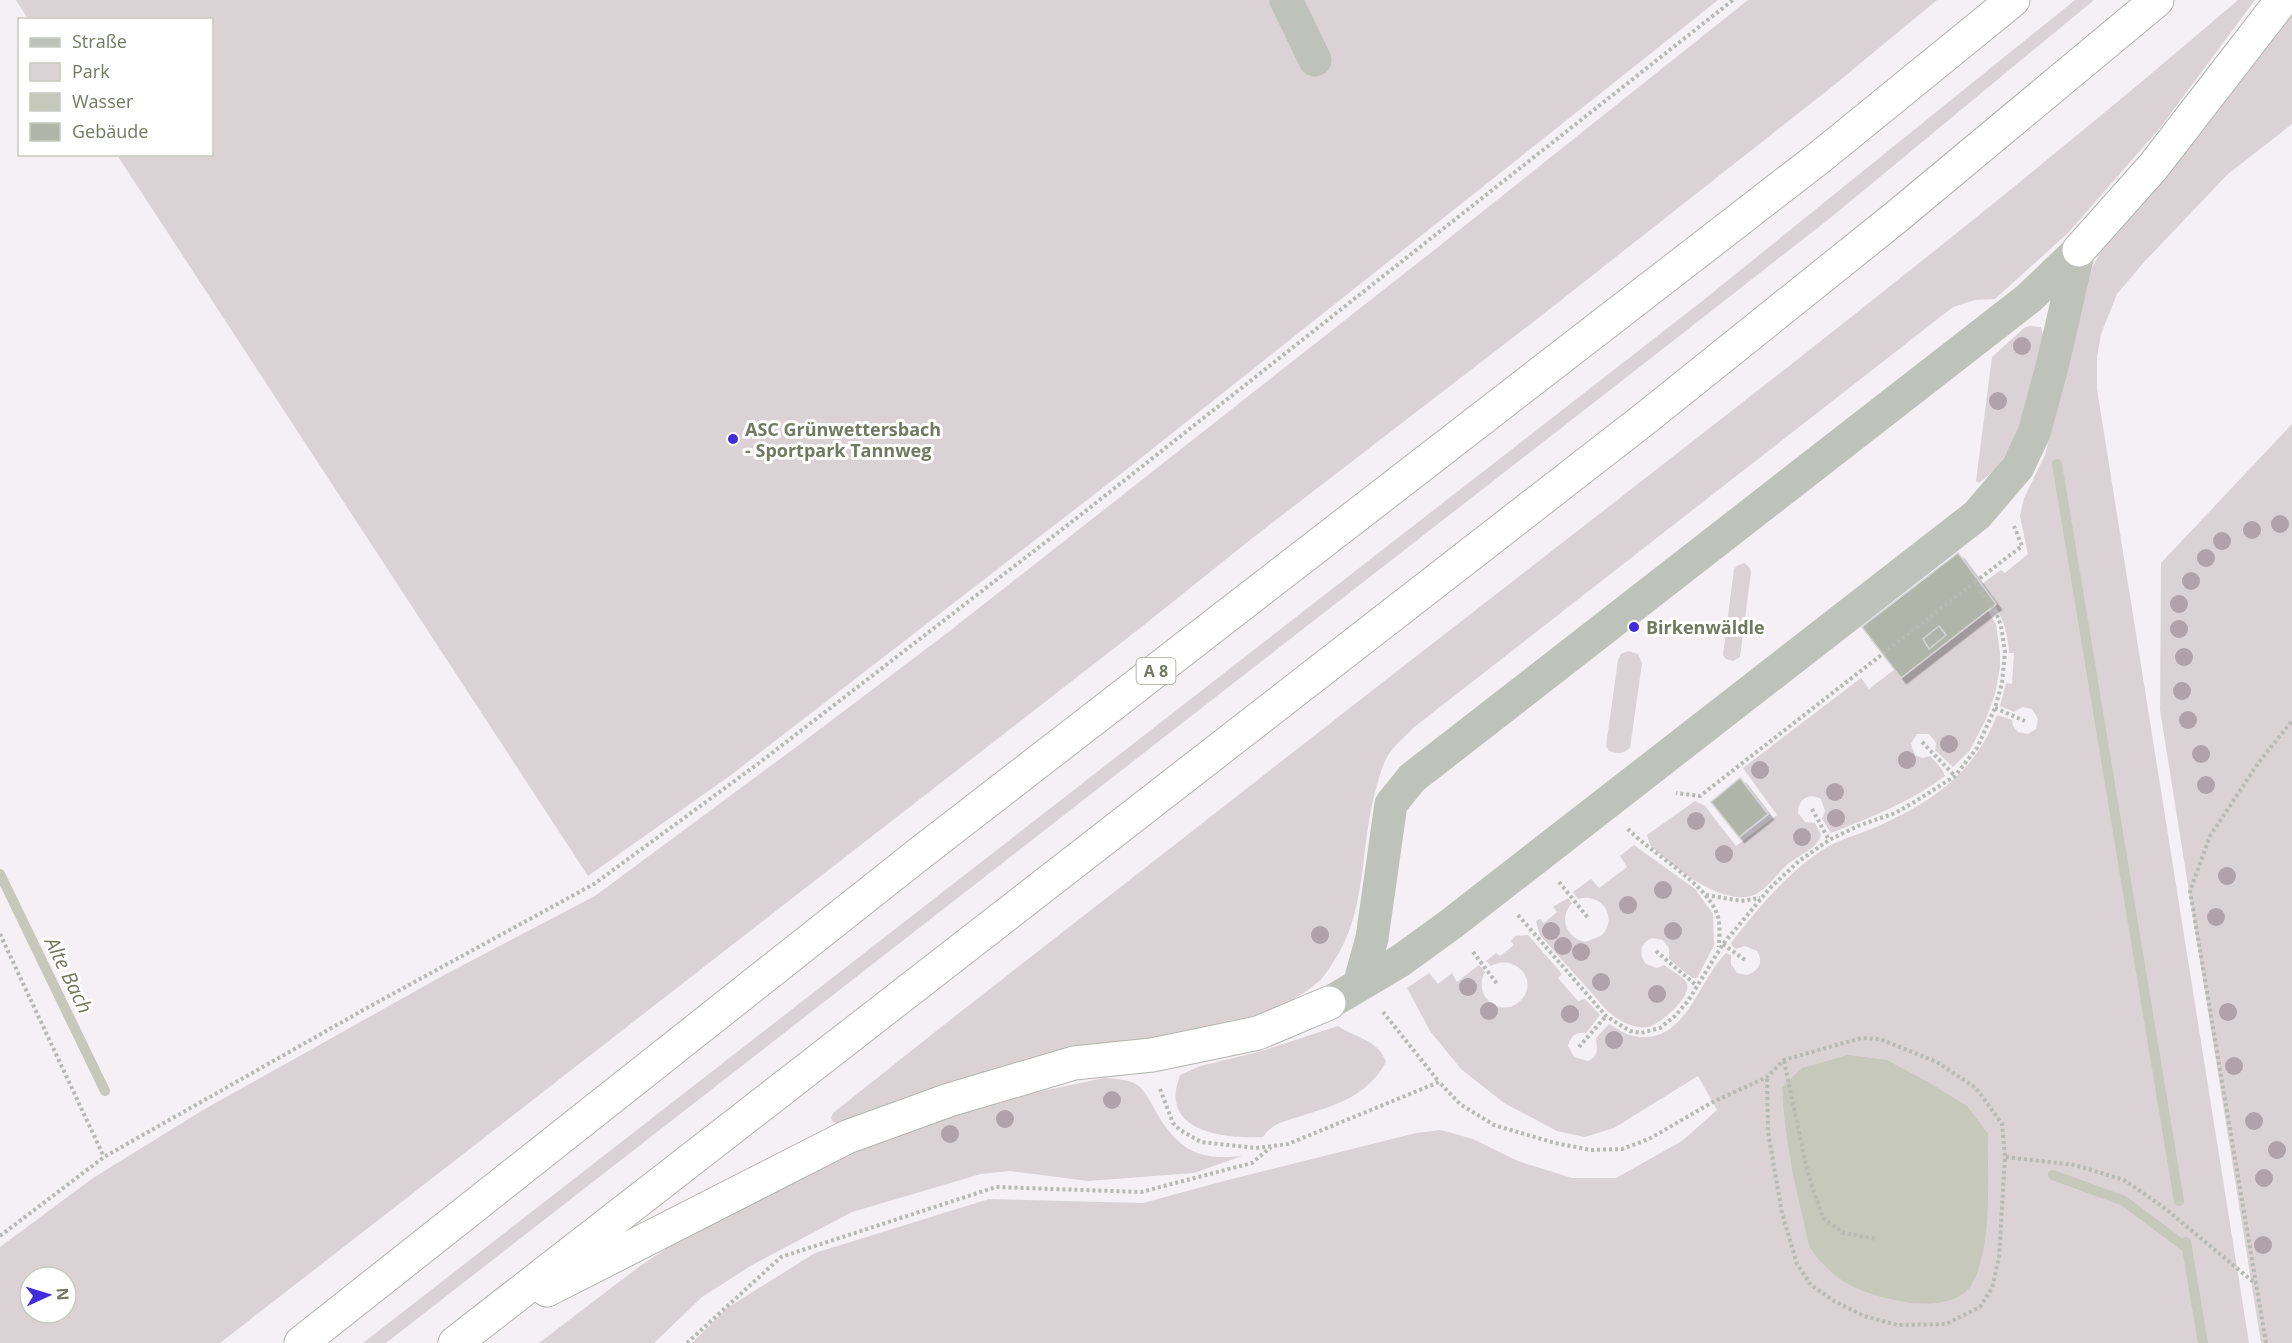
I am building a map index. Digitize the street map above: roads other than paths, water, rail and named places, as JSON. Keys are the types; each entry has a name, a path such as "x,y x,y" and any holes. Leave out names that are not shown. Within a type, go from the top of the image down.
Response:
{"highway":[{"name":"A 8","path":"301,1343 919,854 1811,164 2013,0"},
{"path":"467,1334 1647,417 1895,218 2157,0"},
{"path":"2079,250 2152,167 2282,0"},
{"path":"467,1334 847,1137 949,1100 1074,1064 1152,1055 1258,1033 1329,1003"}],"lane":[{"path":"1286,0 1315,60"},
{"path":"1329,1003 1400,961 1451,924 1977,515 2018,467 2034,433 2079,250"},
{"path":"1359,985 1372,938 1391,804 1412,778 2029,298 2079,250"}],"water":[{"path":"1848,1055 1887,1060 1928,1082 1967,1106 1988,1134 1988,1210 1984,1249 1973,1282 1963,1294 1947,1301 1928,1303 1907,1302 1866,1292 1833,1273 1810,1246 1790,1155 1782,1087 1802,1068"}],"waterway":[{"path":"2057,464 2179,1201"},
{"name":"Alte Bach","path":"0,874 105,1091"},
{"path":"2053,1175 2124,1201 2187,1248"},
{"path":"2186,1242 2203,1343"}],"place":[{"name":"ASC Grünwettersbach - Sportpark Tannweg","path":"733,439"},
{"name":"Birkenwäldle","path":"1634,627"}]}
